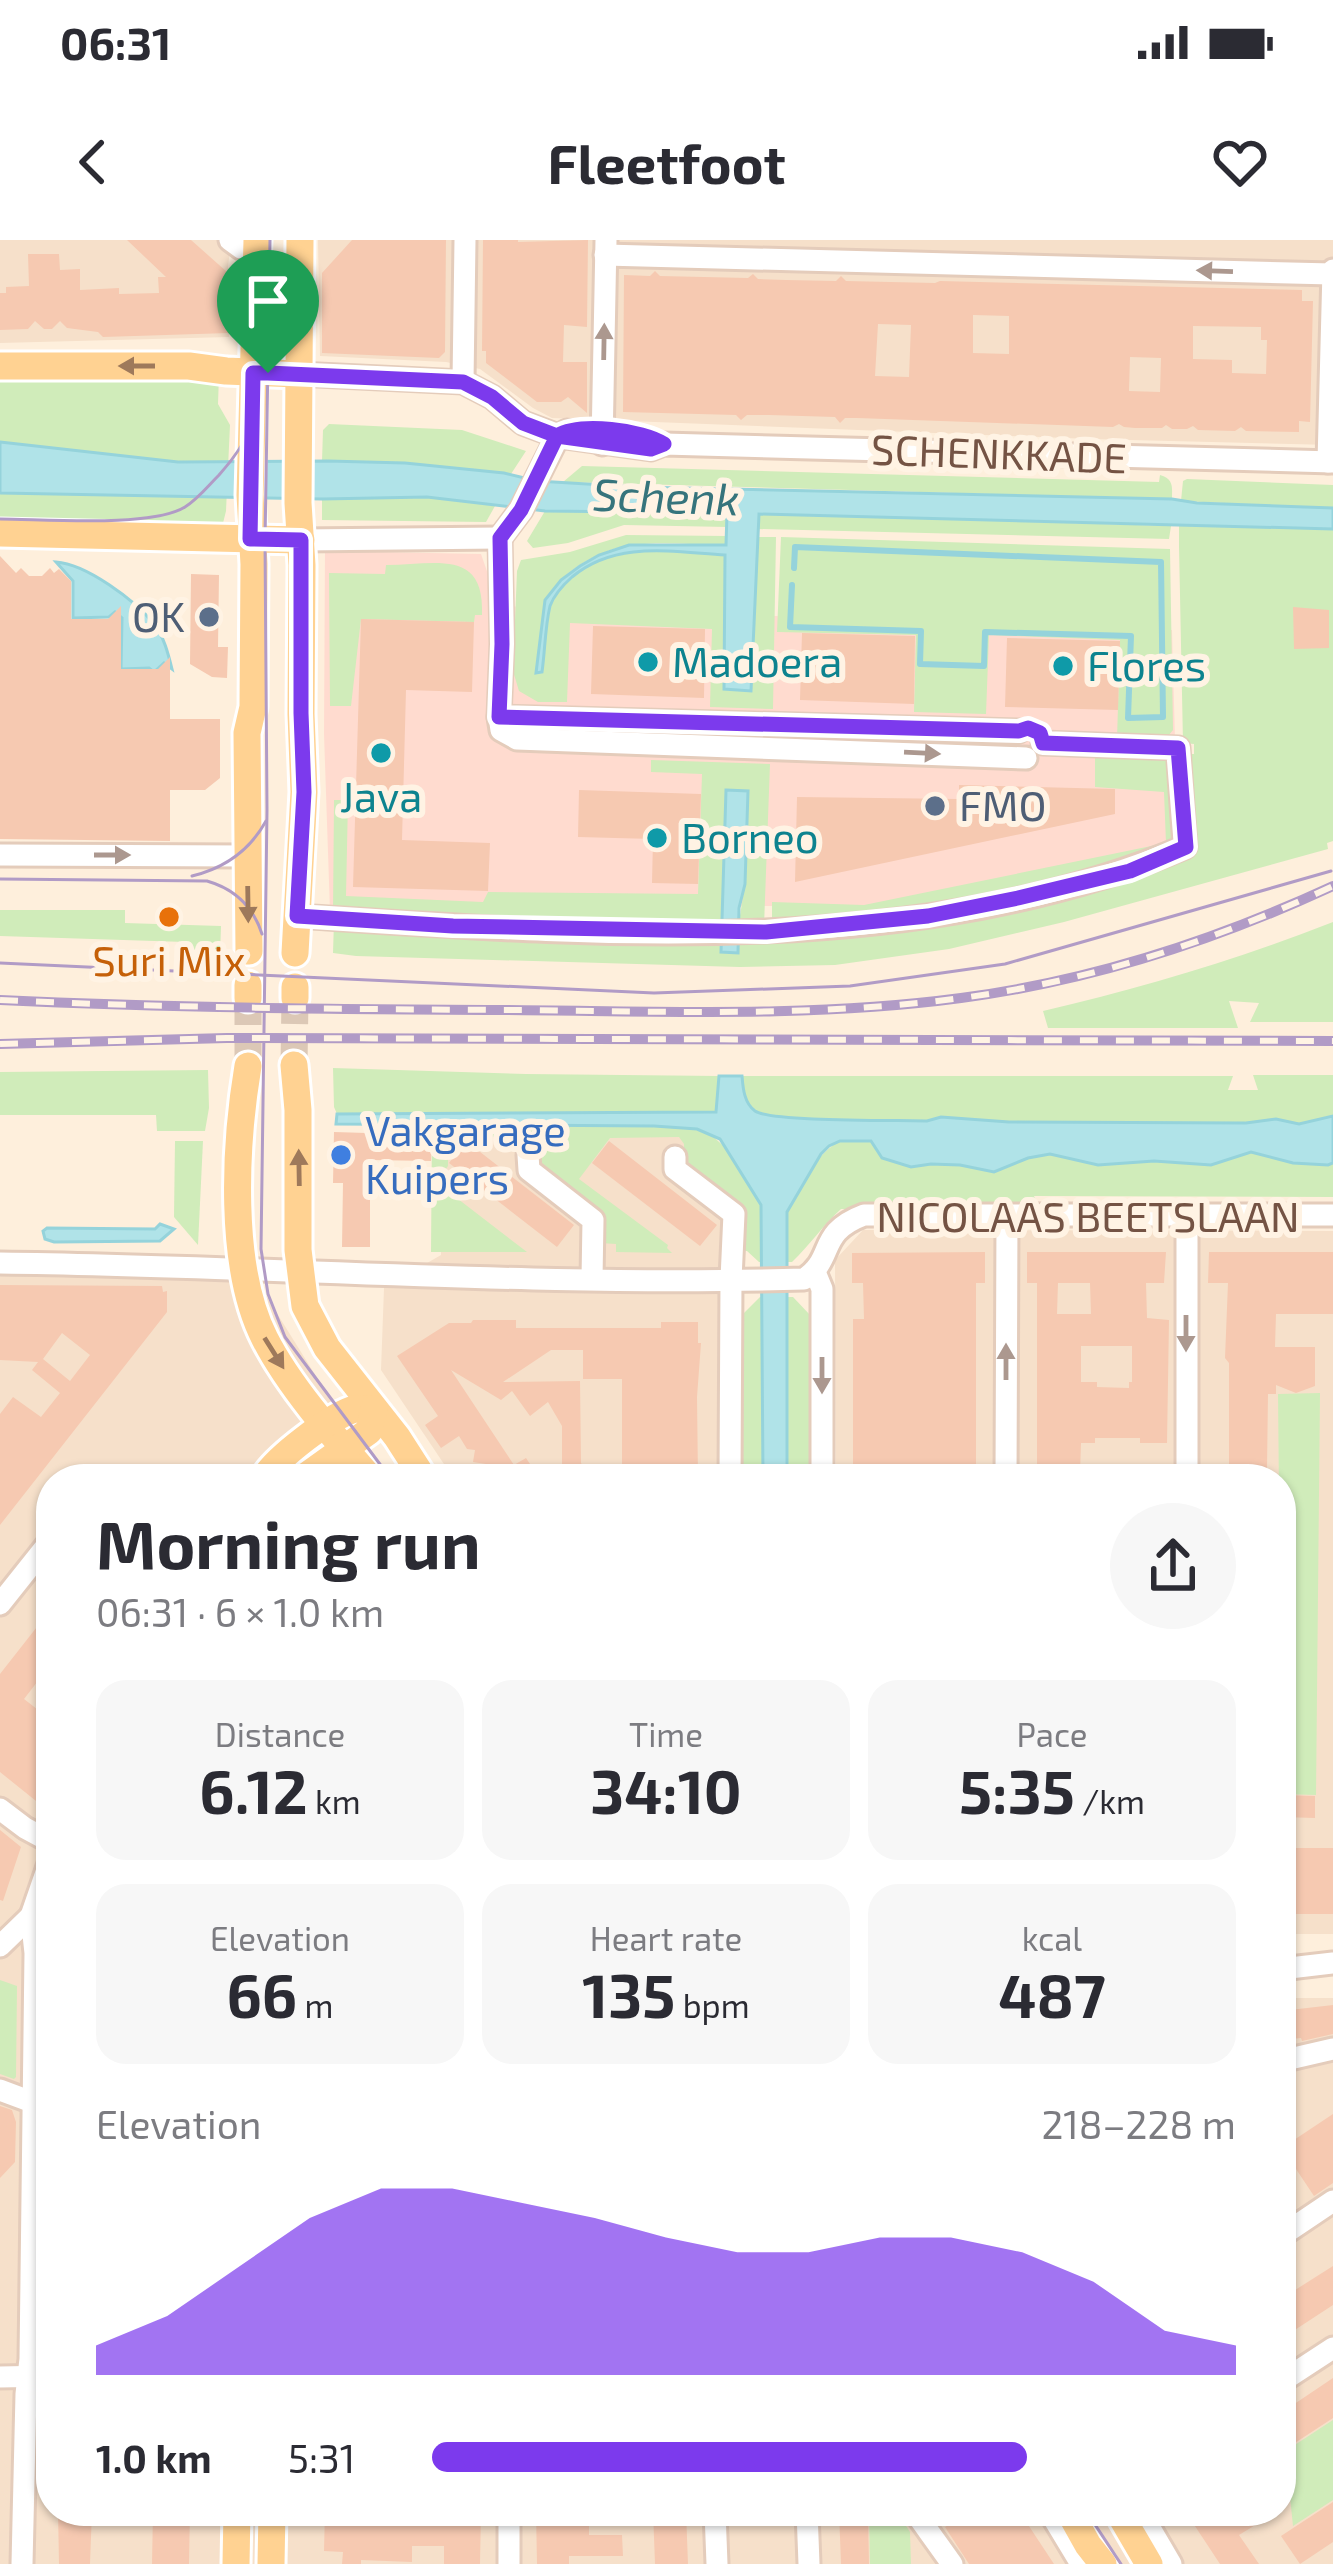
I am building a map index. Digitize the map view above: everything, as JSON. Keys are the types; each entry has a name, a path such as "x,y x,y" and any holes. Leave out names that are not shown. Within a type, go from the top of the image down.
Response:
{"main road":[{"path":"295,953 304,792 297,374 300,240"},
{"path":"249,951 236,856 253,706 250,458 257,245"},
{"path":"0,366 189,366 297,374"},
{"path":"0,533 301,540"},
{"path":"294,1065 299,1271 305,1306 327,1348 413,1464"},
{"path":"248,1066 240,1113 239,1239 248,1295 265,1339 358,1464"},
{"path":"275,1464 353,1409 374,1409"},
{"path":"323,1464 369,1431 374,1409"},
{"path":"236,2564 237,2526"},
{"path":"271,2564 272,2526"},
{"path":"1078,2526 1103,2564"},
{"path":"1127,2526 1149,2564"}],"street":[{"path":"230,240 241,248 257,245"},
{"path":"463,382 465,240"},
{"path":"602,436 605,247 1332,272 1331,462"},
{"path":"297,374 463,382 492,397 523,423 557,436 538,480 500,538 499,717 501,730 517,739 1035,751 1178,748 1186,847 1130,871 973,907 867,924 729,933 453,926 297,916"},
{"name":"SCHENKKADE","path":"557,436 566,431 652,436 664,444 1331,462"},
{"path":"301,540 500,538"},
{"path":"499,717 1028,728 1036,730 1035,751"},
{"path":"0,855 236,856"},
{"path":"528,1155 529,1170 593,1220 592,1280"},
{"path":"675,1157 675,1169 734,1214 730,1464"},
{"name":"NICOLAAS BEETSLAAN","path":"804,1276 822,1262 831,1236 846,1222 864,1215 1333,1215"},
{"path":"1006,1464 1007,1216"},
{"path":"1186,1464 1187,1216"},
{"path":"0,1263 425,1278 758,1280 804,1276 822,1289 822,1464"},
{"path":"0,1604 36,1559"},
{"path":"0,1809 36,1834"},
{"path":"36,1902 31,1916 36,2259"},
{"path":"0,1946 31,1916"},
{"path":"1296,1968 1333,1963"},
{"path":"1296,2058 1333,2049"},
{"path":"0,2090 32,2102"},
{"path":"1296,2226 1333,2201"},
{"path":"1296,2372 1333,2348"},
{"path":"0,2377 36,2377"},
{"path":"22,2564 36,2410"},
{"path":"509,2526 509,2564"},
{"path":"716,2526 717,2564"},
{"path":"807,2526 808,2564"},
{"path":"932,2526 952,2564"},
{"path":"1058,2526 1081,2564"},
{"path":"1149,2526 1172,2564"}],"shaded area":[{"path":"0,240 231,240 229,337 0,343"},
{"path":"318,240 1333,240 1333,445 552,418 480,369 446,362 320,356"},
{"path":"325,551 481,554 499,606 1172,630 1173,850 866,910 771,906 330,911"},
{"path":"694,1131 729,1215 728,1464 444,1464 381,1370 384,1288 441,1255 439,1132"},
{"path":"863,1230 1333,1231 1333,1934 1296,1934 1296,1464 836,1464 835,1260"},
{"path":"253,1275 371,1464 36,1464 36,2526 1296,2526 1296,1998 1333,1998 1333,2564 0,2564 0,1276"}],"green space":[{"path":"0,373 219,375 218,404 230,425 223,523 0,525"},
{"path":"329,424 462,430 526,451 511,474 405,463 322,461 323,430"},
{"path":"582,466 1159,482 1160,475 1170,481 1172,499 563,482"},
{"path":"1187,479 1333,485 1333,508 1181,501"},
{"path":"427,497 495,506 486,522 322,520 322,499"},
{"path":"545,511 728,513 728,527 624,525 568,543 533,548 527,541"},
{"path":"758,514 1171,526 1169,539 757,529"},
{"path":"1179,526 1333,529 1333,841 1327,843 1328,849 1064,922 949,949 835,965 740,967 333,953 334,921 722,939 722,952 737,953 738,939 864,930 1190,856 1183,754 1194,754 1194,744 1183,743"},
{"path":"626,535 727,536 726,545 621,547 573,569 545,604 542,671 552,602 566,583 590,565 646,551 726,555 724,688 751,690 757,537 776,537 773,709 710,707 712,629 570,623 567,702 538,702 519,691 513,671 521,560"},
{"path":"781,537 1170,549 1173,730 1164,741 1117,739 1120,640 989,635 986,714 914,712 916,635 777,632"},
{"path":"439,563 466,570 481,594 482,615 475,615 474,622 361,619 351,706 330,706 329,573 385,574 386,565"},
{"path":"1095,751 1139,752 1167,762 1174,770 1181,845 1019,893 772,926 772,902 864,905 1166,843 1164,792 1095,787"},
{"path":"651,760 770,764 764,926 738,928 745,884 748,792 722,929 333,913 334,800 348,800 346,896 483,902 488,892 698,894 702,774 651,772"},
{"path":"0,910 125,910 125,923 221,926 220,956 186,955 185,942 0,936"},
{"path":"1333,922 1333,1022 1250,1022 1259,1003 1229,1001 1238,1028 1048,1028 1043,1011 1190,972"},
{"path":"333,1068 719,1076 717,1112 337,1114"},
{"path":"208,1070 205,1131 157,1131 156,1115 0,1115 0,1072"},
{"path":"1253,1075 1333,1075 1333,1116 1299,1124 1276,1119 1246,1123 809,1119 755,1111 746,1100 742,1076 1233,1076 1228,1090 1258,1090"},
{"path":"432,1125 654,1126 709,1133 727,1149 761,1205 763,1262 740,1251 740,1221 684,1167 684,1144 679,1137 610,1138 579,1179 668,1245 672,1253 616,1252 616,1244 600,1243 542,1170 539,1143 533,1137 448,1137 448,1166 436,1182 527,1252 431,1252"},
{"path":"175,1141 203,1141 198,1245 174,1217"},
{"path":"840,1141 871,1141 911,1167 960,1165 994,1172 1050,1154 1098,1165 1154,1161 1211,1165 1251,1152 1293,1163 1333,1163 1333,1197 1034,1196 1040,1209 841,1209 788,1262 789,1203 816,1161"},
{"path":"763,1297 763,1464 743,1464 742,1315"},
{"path":"787,1297 793,1297 810,1315 810,1464 787,1464"},
{"path":"1320,1393 1316,1795 1296,1794 1296,1464 1279,1464 1278,1394"},
{"path":"0,1980 17,1986 14,2079 0,2074"},
{"path":"1333,2420 1333,2500 1296,2524 1296,2444"},
{"path":"869,2526 906,2526 911,2564 870,2564"}],"water":[{"name":"Schenk","path":"0,442 178,462 405,463 537,481 637,487 1172,499 1333,508 1333,529 759,514 751,691 724,689 725,555 646,551 589,565 552,602 542,672 536,673 545,600 561,580 599,555 629,545 726,545 727,513 545,511 427,497 0,493"},
{"path":"56,562 95,576 135,604 157,629 172,669 164,663 154,672 121,669 122,618 115,612 109,617 73,618 73,581"},
{"path":"726,790 748,791 738,953 721,952"},
{"path":"719,1076 742,1076 746,1100 755,1111 809,1119 1246,1123 1276,1119 1299,1124 1333,1116 1333,1163 1293,1163 1251,1152 1211,1165 1154,1161 1098,1165 1050,1154 994,1172 960,1165 911,1167 882,1158 871,1141 840,1141 829,1146 787,1212 787,1464 763,1464 761,1205 720,1139 697,1129 654,1126 336,1124 337,1114 716,1112"},
{"path":"160,1224 174,1229 160,1241 54,1242 45,1239 43,1231 155,1229"}],"building":[{"path":"127,240 191,240 227,272 229,333 103,337 98,332 67,328 60,321 52,329 35,321 28,329 0,330 0,293 6,293 6,287 29,286 28,254 59,254 60,270 80,269 80,290 159,293 158,277 166,277"},
{"path":"352,240 446,240 445,352 439,358 322,353 322,273"},
{"path":"483,240 588,240 587,327 564,325 563,362 587,362 587,413 568,397 561,402 537,402 486,363 486,351 482,351"},
{"path":"655,271 660,276 748,278 753,274 758,279 786,280 836,281 841,276 846,281 1302,290 1302,301 1313,301 1310,422 1299,421 1299,432 857,418 840,423 835,417 747,415 741,420 736,415 623,412 624,275 650,276","holes":["973,315 1009,316 1009,354 973,353","878,324 911,325 909,377 875,376","1193,326 1261,327 1261,340 1267,340 1266,374 1232,373 1232,360 1193,359","1130,357 1161,358 1160,392 1129,391"]},
{"path":"0,556 16,573 21,568 29,576 59,569 71,581 71,619 108,619 121,606 121,669 158,669 170,657 170,719 220,719 220,778 205,790 170,790 170,841 0,839"},
{"path":"191,574 219,575 218,647 228,647 227,678 212,677 190,664"},
{"path":"1293,607 1329,610 1329,648 1294,649"},
{"name":"Java","path":"361,619 474,622 472,692 406,690 402,840 490,843 488,891 353,887"},
{"name":"Madoera","path":"593,626 705,629 704,698 591,694"},
{"path":"802,633 915,636 914,704 800,700"},
{"name":"Flores","path":"1007,638 1120,641 1118,710 1005,707"},
{"path":"959,785 1115,789 1115,814 795,882 797,797 959,799"},
{"name":"Borneo","path":"579,790 701,794 698,884 652,883 653,839 578,837"},
{"path":"334,1132 432,1135 431,1161 370,1160 370,1247 342,1247 343,1183 333,1183"},
{"path":"466,1141 574,1225 557,1247 449,1163"},
{"path":"609,1141 717,1225 700,1246 592,1163"},
{"path":"985,1252 985,1283 976,1283 976,1464 853,1464 853,1319 864,1319 863,1283 852,1283 852,1253"},
{"path":"1027,1252 1166,1252 1164,1283 1146,1283 1147,1318 1169,1320 1167,1443 1095,1438 1095,1443 1081,1443 1080,1464 1037,1464 1037,1283 1027,1283","holes":["1058,1283 1090,1283 1091,1314 1057,1314","1081,1346 1132,1346 1129,1388 1081,1382"]},
{"path":"1209,1252 1333,1252 1333,1314 1276,1314 1275,1347 1315,1347 1315,1386 1296,1393 1276,1385 1276,1394 1268,1394 1267,1464 1229,1464 1228,1283 1208,1283"},
{"path":"0,1285 162,1286 167,1291 167,1312 48,1464 36,1464 36,1479 0,1525 0,1414 13,1397 41,1417 60,1393 32,1370 38,1362 0,1360","holes":["62,1333 90,1355 70,1381 43,1359"]},
{"path":"516,1320 516,1328 661,1328 661,1322 698,1322 698,1464 622,1464 622,1379 583,1379 583,1350 551,1350 503,1382 580,1381 582,1464 562,1464 562,1426 548,1402 530,1416 512,1391 501,1400 451,1370 513,1464 473,1462 475,1450 467,1449 459,1436 441,1448 425,1425 438,1416 397,1356 449,1323"},
{"path":"36,1628 36,1683 24,1699 36,1708 36,1801 0,1772 0,1674"},
{"path":"1296,1795 1315,1796 1315,1818 1296,1817"},
{"path":"0,1830 21,1847 3,1901 0,1900"},
{"path":"1296,1848 1333,1848 1333,1914 1296,1914"},
{"path":"1333,2005 1333,2034 1296,2038 1296,2009"},
{"path":"0,2106 12,2110 16,2122 15,2162 0,2178"},
{"path":"1333,2114 1333,2183 1314,2196 1296,2169 1296,2139"},
{"path":"1333,2266 1333,2305 1296,2329 1296,2289"},
{"path":"1333,2378 1333,2418 1296,2442 1296,2403"},
{"path":"1333,2502 1333,2542 1300,2564 1281,2536"},
{"path":"58,2526 91,2526 90,2564 59,2564"},
{"path":"153,2526 190,2526 189,2564 152,2564"},
{"path":"325,2526 481,2526 480,2564 444,2564 444,2546 412,2546 412,2562 342,2564 343,2552 324,2551"},
{"path":"536,2526 589,2526 589,2535 622,2535 623,2556 569,2556 569,2564 537,2564"},
{"path":"654,2526 687,2526 688,2564 655,2564"},
{"path":"840,2526 868,2526 869,2564 841,2564"},
{"path":"1029,2526 1054,2564 969,2564 945,2527"},
{"path":"1195,2526 1254,2526 1239,2535 1259,2564 1220,2564"}],"waterway":[{"path":"792,585 790,627 921,631 920,664 984,666 985,632 1131,636 1128,718 1163,717 1161,562 795,547 794,568"}],"tunnel":[{"path":"248,998 248,1066"},
{"path":"294,1065 295,998"}],"tram line":[{"path":"270,240 261,1249 268,1294 285,1337 380,1464"},
{"path":"0,519 123,520 185,507 232,459 260,403"},
{"path":"192,876 235,856 266,821"},
{"path":"0,963 654,993 850,986 1005,964 1331,871"},
{"path":"0,879 207,881 242,900 262,934"},
{"path":"1096,2526 1121,2564"}],"railway":[{"path":"0,1000 678,1012 905,1004 1009,991 1104,970 1197,941 1333,886"},
{"path":"0,1044 227,1038 1333,1041"}],"place":[{"name":"OK","path":"209,617"},
{"name":"Madoera","path":"648,662"},
{"name":"Flores","path":"1063,666"},
{"name":"Java","path":"381,753"},
{"name":"FMO","path":"935,806"},
{"name":"Borneo","path":"657,838"},
{"name":"Suri Mix","path":"169,917"},
{"name":"Vakgarage Kuipers","path":"341,1155"}],"route":[{"path":"268,373 253,373 250,539 301,540 304,792 297,916 453,926 766,932 928,916 1018,898 1130,871 1186,847 1178,748 1043,743 1032,728 499,717 500,538 538,480 557,436 651,449 664,444 652,436 602,429 557,436 537,430 463,382 268,373"}]}
